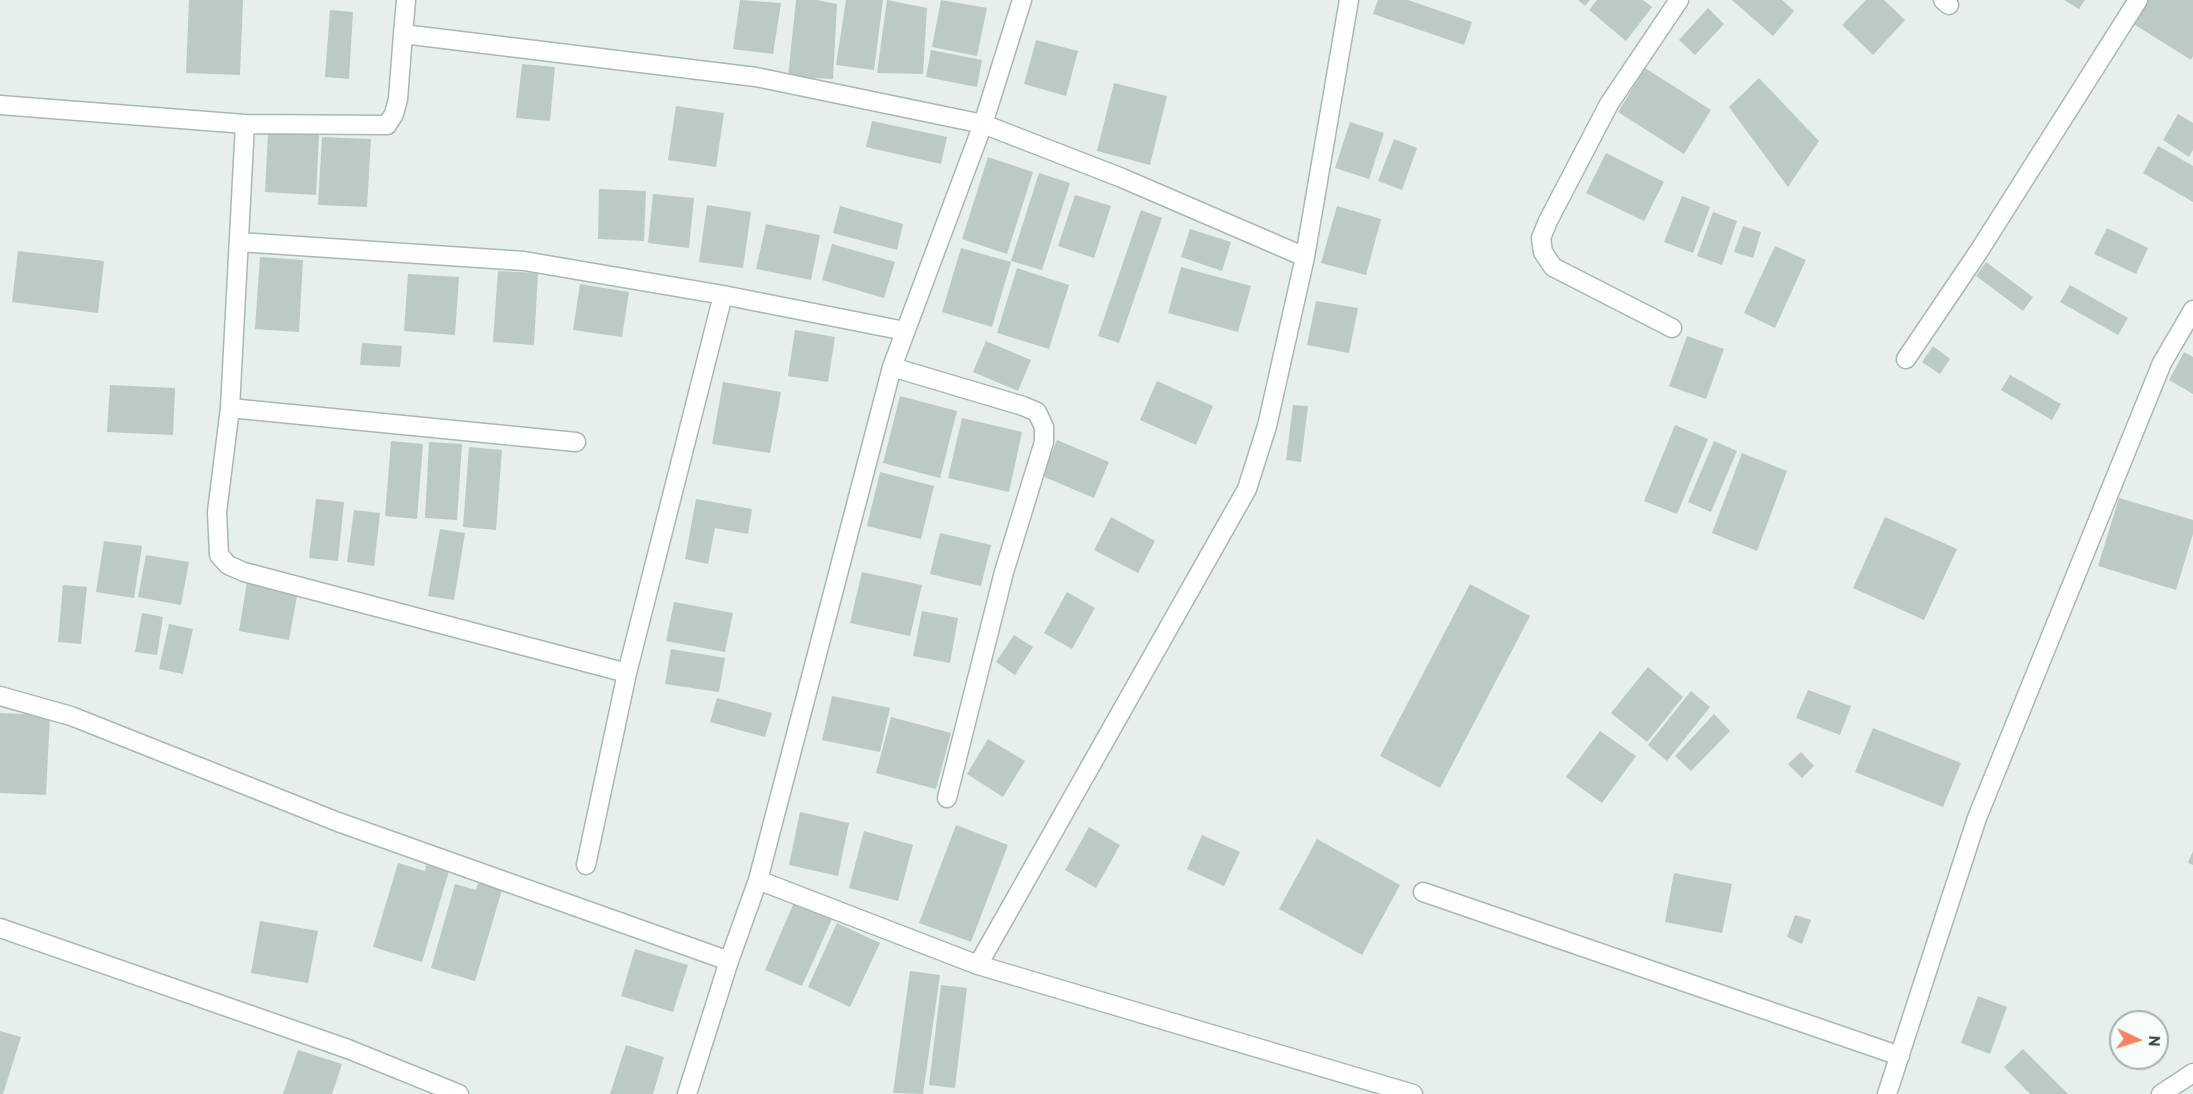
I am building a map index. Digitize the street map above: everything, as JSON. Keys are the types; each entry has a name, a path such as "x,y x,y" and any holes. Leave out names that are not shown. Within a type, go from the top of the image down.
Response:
{"street":[{"path":"0,105 245,124 387,124 394,114 398,99 406,0"},
{"path":"687,1094 729,961 758,880 892,366 983,124 1022,0"},
{"path":"978,965 1247,489 1266,426 1305,257 1349,0"},
{"path":"1672,328 1553,267 1543,252 1541,238 1609,104 1679,0"},
{"path":"1906,359 1978,251 2138,0"},
{"path":"403,34 756,77 983,124 1122,178 1305,257"},
{"path":"245,124 230,408 217,512 219,555 228,565 244,572 627,673"},
{"path":"238,242 524,261 723,295 905,331"},
{"path":"586,865 627,673 723,295"},
{"path":"1887,1094 1977,818 2162,363 2193,310"},
{"path":"892,366 1023,406 1037,412 1044,427 1044,442 1004,572 947,798"},
{"path":"230,408 576,442"},
{"path":"0,696 71,716 338,822 729,961"},
{"path":"758,880 978,965 1413,1094"},
{"path":"1423,892 1900,1056"},
{"path":"0,928 348,1049 459,1094"},
{"path":"2160,1094 2193,1073"}],"building":[{"path":"189,0 243,0 240,75 186,73"},
{"path":"740,0 781,3 773,54 733,49"},
{"path":"796,0 817,0 837,4 833,79 788,77"},
{"path":"846,0 883,0 874,70 836,65"},
{"path":"887,0 927,8 923,74 877,73"},
{"path":"941,0 987,8 977,56 932,47"},
{"path":"1378,0 1408,0 1472,22 1464,45 1373,14"},
{"path":"1578,0 1590,0 1585,6"},
{"path":"1597,0 1643,0 1652,7 1626,41 1589,10"},
{"path":"1732,0 1782,0 1794,11 1773,36"},
{"path":"1866,0 1884,0 1905,20 1873,55 1842,25"},
{"path":"2064,0 2085,0 2079,9"},
{"path":"2142,0 2193,0 2193,56 2191,60 2129,21"},
{"path":"1708,8 1724,24 1695,55 1679,40"},
{"path":"330,10 353,12 349,79 325,77"},
{"path":"1036,40 1078,51 1066,96 1024,84"},
{"path":"931,50 982,60 977,87 926,77"},
{"path":"522,64 555,67 550,121 516,118"},
{"path":"1645,68 1711,110 1684,154 1618,112"},
{"path":"1759,78 1819,141 1788,187 1729,107"},
{"path":"1114,83 1167,96 1150,165 1097,151"},
{"path":"676,106 724,113 716,167 668,160"},
{"path":"2178,114 2193,123 2193,150 2189,157 2163,140"},
{"path":"872,121 947,137 941,164 866,147"},
{"path":"1350,122 1384,133 1369,179 1335,168"},
{"path":"268,131 319,134 316,195 265,192"},
{"path":"322,137 371,139 367,207 318,205"},
{"path":"1394,139 1417,148 1402,190 1378,181"},
{"path":"2158,146 2193,166 2193,202 2143,173"},
{"path":"1606,153 1664,182 1644,221 1586,193"},
{"path":"988,157 1033,172 1007,254 962,239"},
{"path":"1039,173 1070,183 1042,270 1011,261"},
{"path":"599,189 646,191 644,241 598,239"},
{"path":"653,194 694,198 689,248 648,243"},
{"path":"1075,195 1111,206 1094,258 1058,246"},
{"path":"1682,196 1710,207 1693,253 1664,242"},
{"path":"707,205 751,212 743,268 699,262"},
{"path":"840,206 903,224 897,250 833,233"},
{"path":"1337,206 1381,219 1366,275 1321,263"},
{"path":"1141,210 1162,218 1119,343 1098,336"},
{"path":"1713,212 1737,221 1722,265 1697,256"},
{"path":"766,224 820,235 811,280 756,269"},
{"path":"1743,226 1761,232 1753,258 1734,252"},
{"path":"2107,228 2148,248 2136,274 2094,254"},
{"path":"1190,229 1231,242 1222,271 1181,257"},
{"path":"832,244 895,262 884,298 822,280"},
{"path":"1775,246 1806,260 1775,328 1744,313"},
{"path":"961,248 1011,262 992,327 942,312"},
{"path":"18,251 104,261 98,313 12,302"},
{"path":"260,257 303,260 299,332 255,329"},
{"path":"1986,262 2033,297 2023,311 1976,276"},
{"path":"1181,267 1251,286 1238,332 1168,313"},
{"path":"1017,268 1069,285 1049,349 997,333"},
{"path":"498,271 538,273 534,345 493,342"},
{"path":"408,274 459,277 455,335 404,331"},
{"path":"580,284 629,292 622,337 573,330"},
{"path":"2070,285 2128,318 2118,335 2060,302"},
{"path":"1316,301 1358,308 1349,353 1307,345"},
{"path":"795,330 835,337 828,382 788,376"},
{"path":"1687,336 1724,349 1706,399 1669,386"},
{"path":"986,341 1031,360 1018,391 973,372"},
{"path":"362,343 402,346 400,367 360,365"},
{"path":"1933,346 1950,359 1940,374 1922,362"},
{"path":"2184,352 2193,357 2193,394 2169,380"},
{"path":"2010,375 2061,404 2052,420 2001,390"},
{"path":"1157,381 1213,406 1196,445 1140,420"},
{"path":"723,382 781,392 770,453 712,444"},
{"path":"110,385 175,388 173,435 107,432"},
{"path":"900,396 957,411 940,478 883,463"},
{"path":"1293,405 1308,406 1301,462 1286,460"},
{"path":"962,418 1022,432 1009,492 948,478"},
{"path":"1675,425 1708,439 1677,514 1644,501"},
{"path":"1057,440 1109,462 1094,498 1042,476"},
{"path":"391,441 423,444 417,519 385,516"},
{"path":"1714,441 1737,451 1711,512 1688,502"},
{"path":"429,442 462,444 457,520 425,518"},
{"path":"469,447 502,450 496,530 463,527"},
{"path":"1742,453 1787,471 1757,551 1712,533"},
{"path":"880,472 934,486 921,539 867,526"},
{"path":"2119,498 2193,520 2193,534 2176,590 2098,566"},
{"path":"316,499 344,502 338,561 309,558"},
{"path":"696,499 752,509 748,534 715,528 708,564 685,559"},
{"path":"354,510 380,513 374,566 347,562"},
{"path":"1111,517 1155,541 1138,573 1094,550"},
{"path":"1885,517 1957,549 1924,620 1853,588"},
{"path":"440,529 465,533 454,600 428,596"},
{"path":"940,533 991,545 981,586 930,574"},
{"path":"104,541 142,546 134,598 96,592"},
{"path":"146,555 189,562 181,605 138,597"},
{"path":"862,572 922,585 910,636 850,623"},
{"path":"247,582 298,591 289,640 239,631"},
{"path":"1470,584 1530,616 1440,788 1380,756"},
{"path":"63,585 87,587 81,644 58,642"},
{"path":"1067,592 1095,608 1072,649 1044,633"},
{"path":"674,602 733,613 725,652 666,641"},
{"path":"922,611 958,618 950,663 913,656"},
{"path":"142,613 163,617 157,655 135,652"},
{"path":"169,624 193,629 183,674 159,669"},
{"path":"1014,635 1033,647 1015,675 996,662"},
{"path":"671,649 725,658 719,692 665,684"},
{"path":"1648,667 1683,697 1647,742 1611,713"},
{"path":"1808,690 1851,706 1840,735 1796,718"},
{"path":"1691,691 1710,707 1667,761 1648,745"},
{"path":"832,696 890,708 880,752 822,740"},
{"path":"717,698 772,713 765,737 710,722"},
{"path":"0,713 50,715 46,795 0,793"},
{"path":"1714,714 1730,731 1691,771 1675,756"},
{"path":"891,717 951,733 936,789 876,773"},
{"path":"1873,728 1961,763 1943,807 1855,772"},
{"path":"1600,731 1636,756 1602,803 1566,777"},
{"path":"988,739 1025,761 1003,797 967,774"},
{"path":"1801,752 1814,766 1802,778 1788,764"},
{"path":"800,812 849,823 838,876 789,865"},
{"path":"956,825 1008,845 971,942 919,923"},
{"path":"1089,827 1120,845 1096,888 1065,870"},
{"path":"864,831 913,845 898,901 849,888"},
{"path":"1202,835 1240,852 1224,886 1187,869"},
{"path":"1317,839 1400,885 1362,955 1279,909"},
{"path":"2193,851 2193,865 2188,863"},
{"path":"398,863 425,871 426,865 449,871 422,962 373,947"},
{"path":"1674,873 1732,884 1722,933 1665,922"},
{"path":"478,883 502,890 475,981 431,968 455,884 476,890"},
{"path":"795,900 833,917 802,986 765,970"},
{"path":"1795,915 1811,920 1802,944 1787,937"},
{"path":"260,921 318,931 308,983 251,973"},
{"path":"837,923 880,943 850,1007 808,987"},
{"path":"635,949 688,965 673,1012 621,996"},
{"path":"910,971 940,975 923,1094 893,1093"},
{"path":"941,985 967,988 955,1088 929,1085"},
{"path":"1978,996 2007,1007 1990,1054 1961,1043"},
{"path":"0,1031 21,1037 3,1094 0,1094"},
{"path":"626,1045 664,1057 653,1094 610,1094"},
{"path":"2023,1049 2068,1094 2030,1094 2004,1067"},
{"path":"298,1050 342,1064 332,1094 283,1094"}]}
